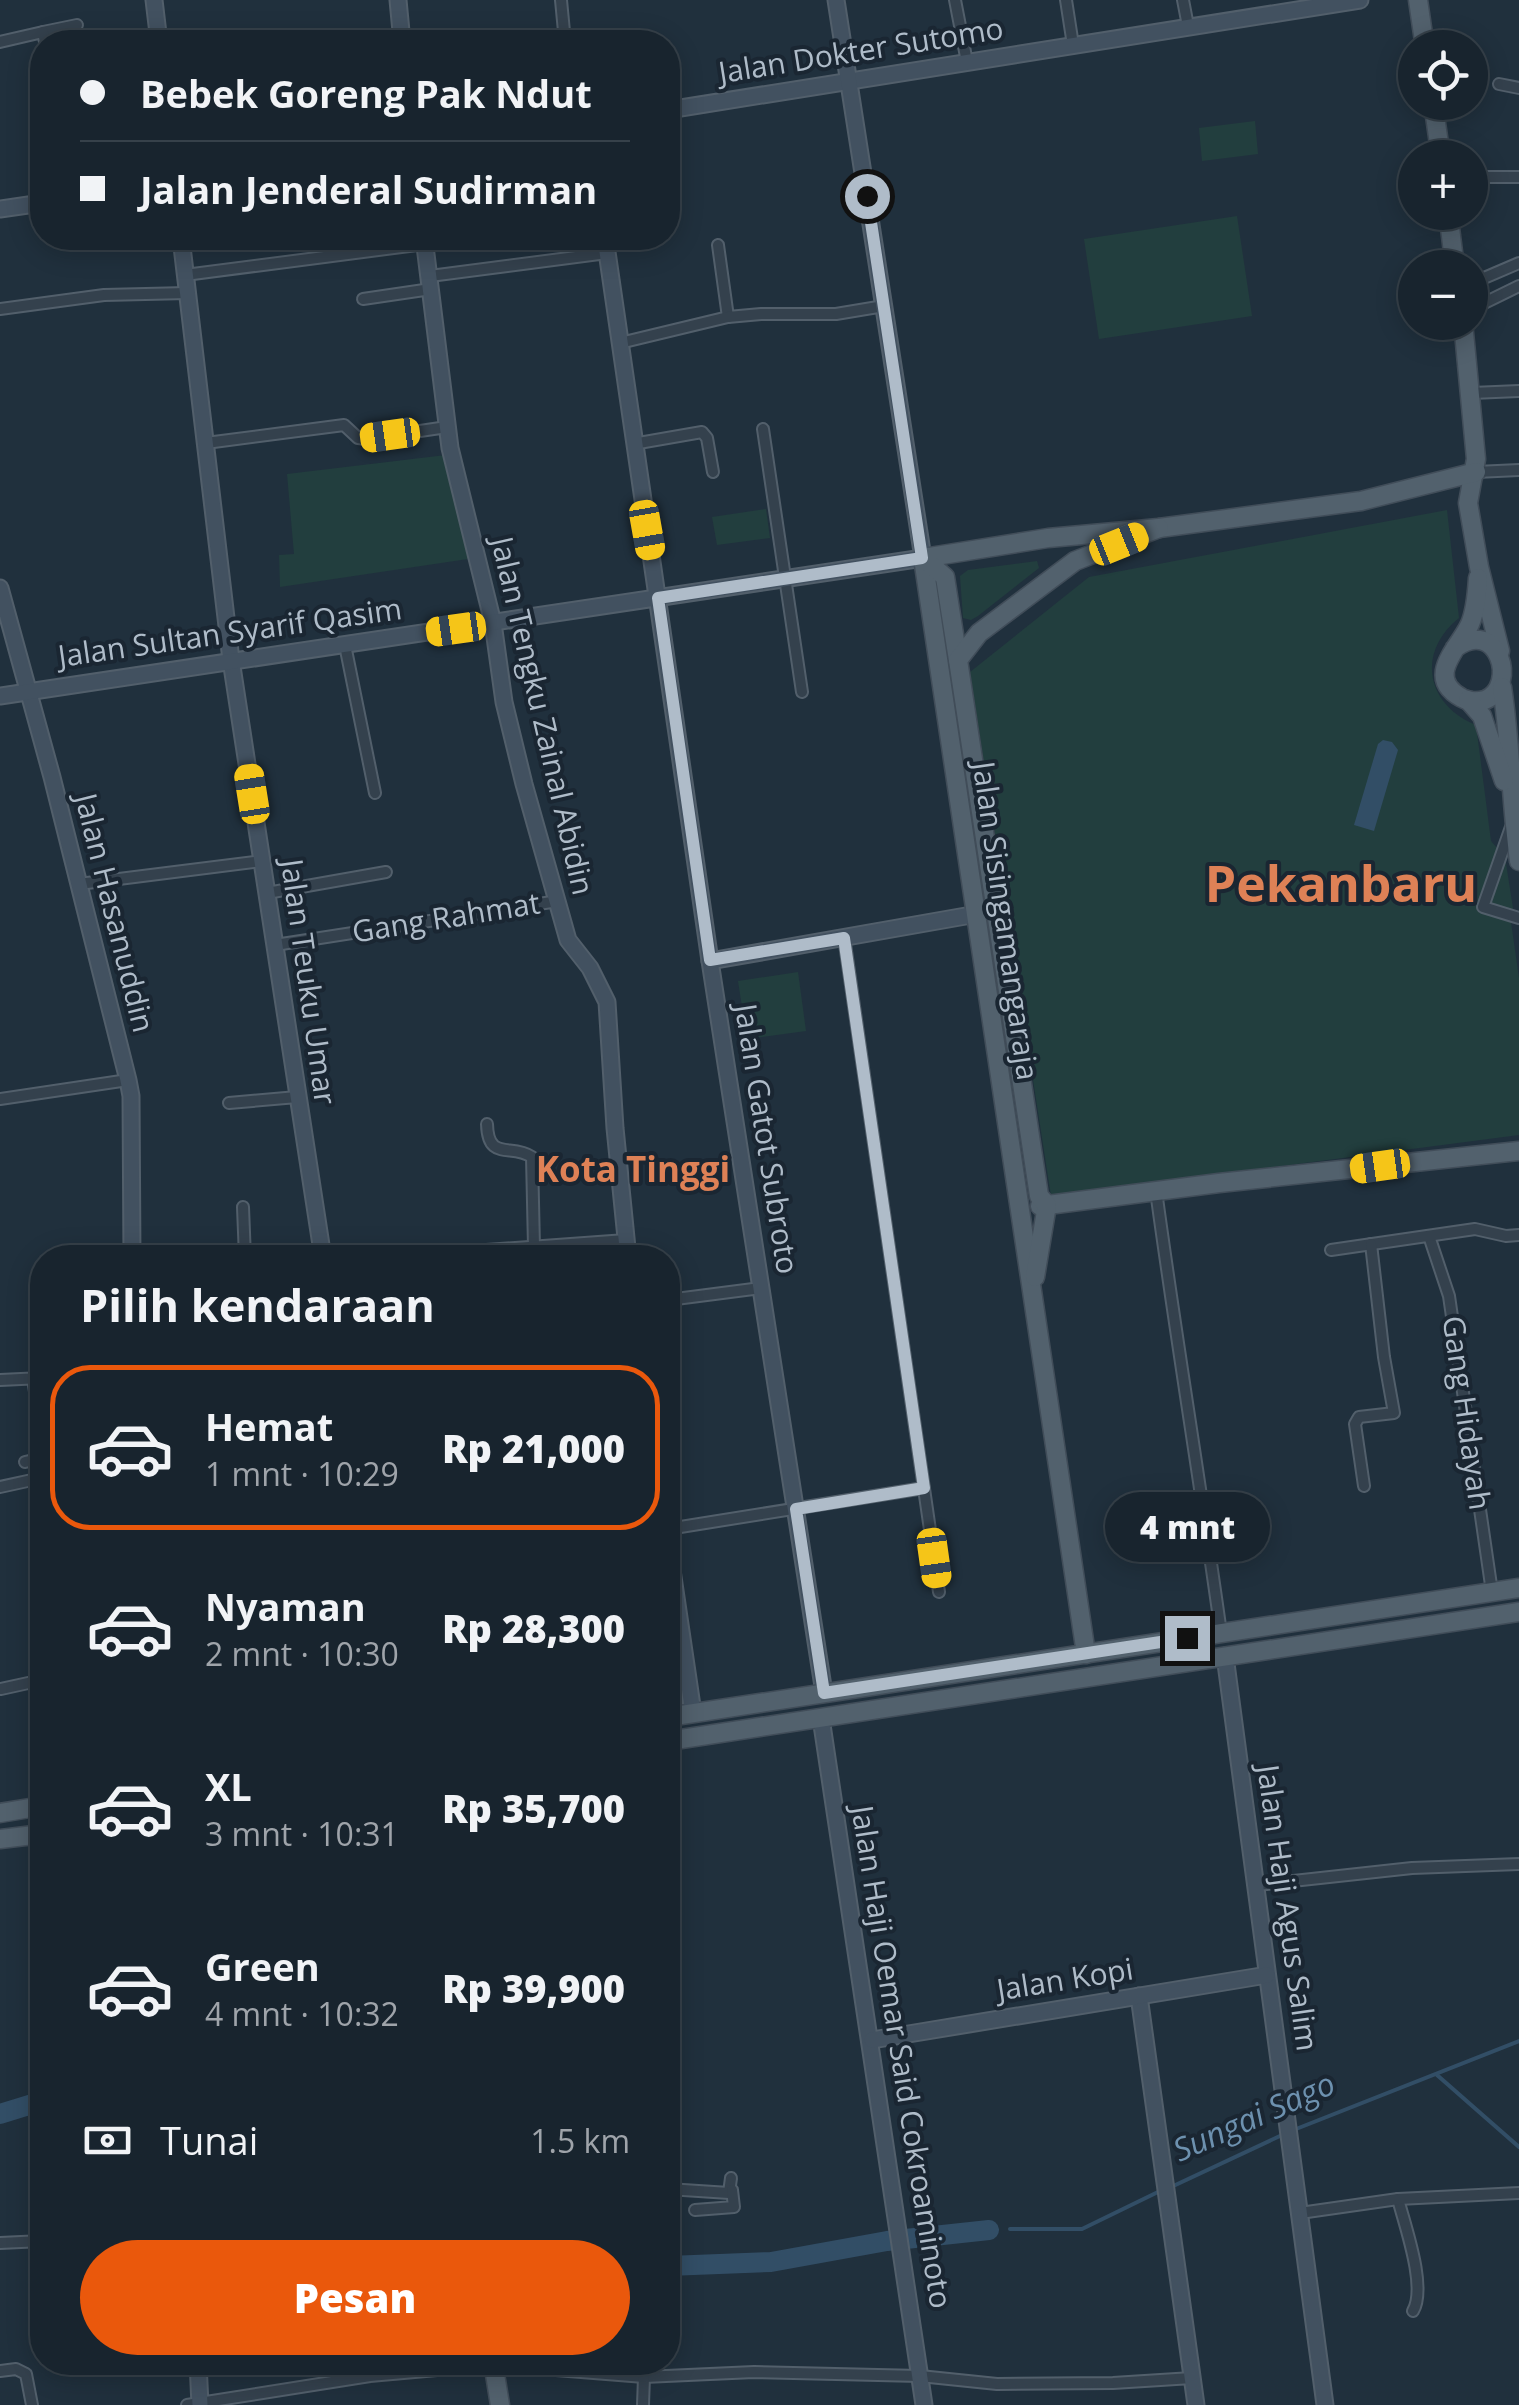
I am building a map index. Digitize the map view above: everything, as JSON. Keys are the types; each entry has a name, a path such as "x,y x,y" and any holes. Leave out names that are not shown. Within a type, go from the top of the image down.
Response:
{"main road":[{"path":"1418,0 1422,30"},
{"path":"1465,340 1476,472 1468,504 1479,568 1510,653 1506,667 1511,682 1512,813 1519,861"},
{"name":"Jalan Sultan Syarif Qasim","path":"922,558 1048,538 1159,528 1361,501 1476,472"},
{"path":"958,660 979,633 1075,561 1159,528"},
{"name":"Jalan Sisingamangaraja","path":"922,558 945,577 1039,1196 1047,1205 1032,1292"},
{"name":"Jalan Sisingamangaraja","path":"922,558 1086,1654"},
{"path":"1479,568 1470,624 1446,666 1446,679 1453,691 1475,706 1487,730 1512,813"},
{"path":"1454,648 1466,641 1480,640 1510,653"},
{"path":"1468,700 1490,698 1511,682"},
{"path":"976,914 990,880"},
{"path":"1019,1209 1519,1151"},
{"path":"680,1715 1519,1588"},
{"path":"680,1739 1519,1612"},
{"path":"0,1813 30,1808"},
{"path":"0,1839 30,1835"},
{"path":"495,2375 500,2405"}],"street":[{"path":"154,0 157,30"},
{"path":"398,0 401,30"},
{"path":"562,0 564,30"},
{"name":"Jalan Sisingamangaraja","path":"836,0 922,558"},
{"path":"955,0 967,62"},
{"path":"1066,0 1073,45"},
{"path":"1183,0 1188,26"},
{"name":"Jalan Dokter Sutomo","path":"680,108 1188,26 1298,4 1360,0"},
{"path":"63,30 76,25"},
{"path":"0,42 30,39"},
{"path":"1499,84 1519,88"},
{"path":"1488,177 1519,177"},
{"path":"0,209 30,205"},
{"path":"718,246 728,317"},
{"name":"Jalan Teuku Umar","path":"182,250 232,660 297,1097 325,1245"},
{"path":"185,275 361,250"},
{"name":"Jalan Tengku Zainal Abidin","path":"426,250 447,426 493,624 504,702 568,940 590,968 607,1002 627,1245"},
{"path":"363,299 583,250"},
{"name":"Jalan Gatot Subroto","path":"607,250 710,960 824,1693"},
{"path":"1488,276 1519,263"},
{"path":"1488,301 1519,286"},
{"path":"0,309 104,296 187,292"},
{"path":"620,343 728,317 836,314 884,306"},
{"path":"1472,394 1519,391"},
{"path":"206,443 344,425 358,438 447,426"},
{"path":"764,428 802,692"},
{"path":"634,444 702,432 707,438 712,472"},
{"path":"1476,472 1519,470"},
{"name":"Jalan Sultan Syarif Qasim","path":"0,696 922,558"},
{"name":"Jalan Hasanuddin","path":"0,588 30,690 128,1080 132,1245"},
{"path":"345,645 376,793"},
{"path":"1512,813 1483,906 1519,918"},
{"path":"79,884 262,861"},
{"path":"267,893 386,872"},
{"name":"Gang Rahmat","path":"274,945 558,900"},
{"path":"710,960 976,914"},
{"path":"844,938 939,1592"},
{"path":"0,1098 128,1080"},
{"path":"229,1103 297,1097"},
{"path":"488,1124 491,1143 497,1149 526,1152 532,1158 534,1245"},
{"path":"1159,1190 1156,1198 1192,1421 1220,1633"},
{"path":"243,1207 244,1245"},
{"path":"1331,1250 1481,1229 1506,1236 1519,1235"},
{"name":"Gang Hidayah","path":"1429,1236 1449,1296 1492,1592"},
{"path":"1364,1486 1356,1424 1359,1417 1394,1413 1371,1244"},
{"path":"680,1298 762,1288"},
{"path":"0,1380 30,1378"},
{"path":"26,1462 30,1461"},
{"path":"0,1487 30,1478"},
{"path":"680,1527 924,1488"},
{"path":"680,1625 693,1713"},
{"name":"Jalan Haji Agus Salim","path":"1224,1656 1326,2405"},
{"path":"1,1689 30,1683"},
{"name":"Jalan Haji Oemar Said Cokroaminoto","path":"821,1718 924,2405"},
{"path":"1257,1885 1412,1868 1519,1864"},
{"name":"Jalan Kopi","path":"872,2040 1267,1975"},
{"path":"1139,1996 1196,2405"},
{"path":"680,2190 722,2193 731,2184 732,2208 696,2210"},
{"path":"1300,2212 1398,2199 1519,2192"},
{"path":"1398,2199 1418,2287 1414,2312"},
{"path":"0,2243 30,2242"},
{"path":"0,2371 16,2369 26,2374 32,2405"},
{"path":"680,2375 754,2372 920,2376 996,2384 1113,2384 1192,2378"},
{"path":"197,2375 196,2404 380,2375"},
{"path":"639,2375 672,2375"},
{"path":"643,2405 644,2376"}],"green space":[{"path":"1255,121 1258,154 1202,161 1199,128"},
{"path":"1237,216 1252,316 1099,339 1084,239"},
{"path":"446,455 468,559 280,587 279,555 294,554 287,474"},
{"path":"766,509 770,538 717,545 712,517"},
{"path":"1447,510 1459,618 1436,646 1433,677 1446,705 1476,725 1491,841 1505,857 1519,978 1519,1135 1051,1196 970,672 1089,577"},
{"path":"1037,561 1039,568 978,616 971,620 963,618 960,576 968,570"},
{"path":"798,972 806,1031 747,1039 738,981"}],"water":[{"path":"1383,740 1392,742 1398,750 1374,831 1354,825 1378,744"}],"waterway":[{"name":"Sungai Sago","path":"1291,2131 1519,2041"},
{"path":"1437,2075 1519,2147"},
{"name":"Sungai Sago","path":"0,2114 30,2105"},
{"name":"Sungai Sago","path":"1169,2188 1282,2135"},
{"name":"Sungai Sago","path":"1010,2229 1082,2229 1160,2191"},
{"name":"Sungai Sago","path":"680,2266 771,2262 887,2241 989,2230"}],"district":[{"name":"Pekanbaru","path":"1341,884"},
{"name":"Kota Tinggi","path":"633,1170"}],"route":[{"path":"867,196 922,558 658,598 710,960 844,938 924,1488 796,1509 824,1693 1187,1638"}]}
